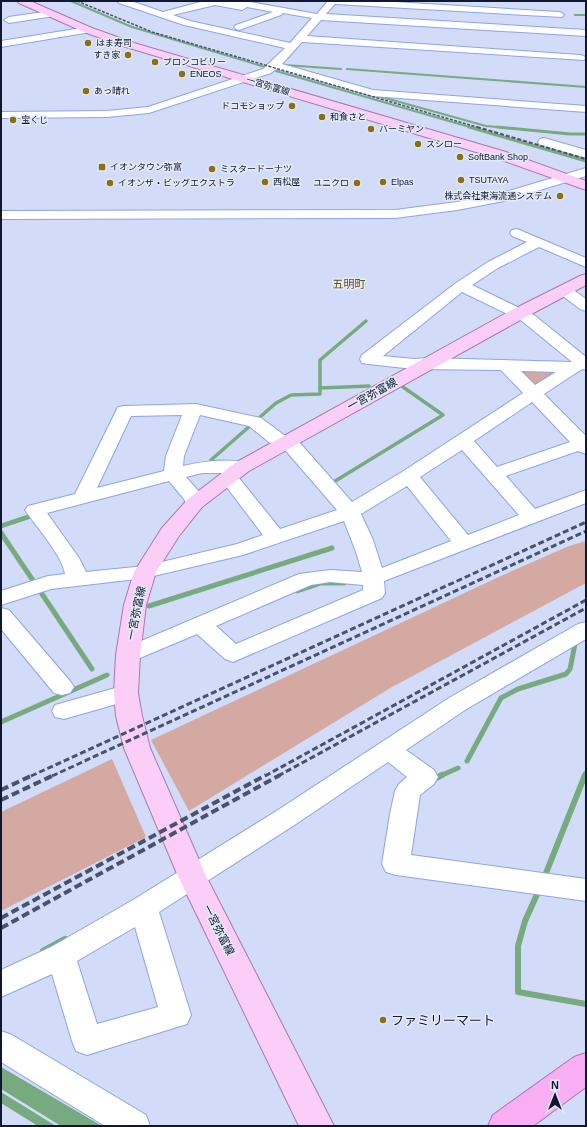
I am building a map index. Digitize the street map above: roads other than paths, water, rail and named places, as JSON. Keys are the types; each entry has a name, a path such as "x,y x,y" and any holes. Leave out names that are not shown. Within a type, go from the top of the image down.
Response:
{"highway":[{"path":"504,1126 586,1068"}],"main road":[{"name":"一宮弥富線","path":"22,1 88,30 130,45 501,155 586,186"},
{"name":"一宮弥富線","path":"317,1126 192,876 138,748 129,716 126,693 128,655 135,605 145,572 170,533 195,503 236,472 285,441 518,314 586,279"}],"street":[{"path":"122,1 161,11 188,23 293,47"},
{"path":"161,11 188,1"},
{"path":"229,1 319,18"},
{"path":"1,115 107,114 149,110 244,79 267,71 275,65 293,47 333,1 564,19 586,33"},
{"path":"161,11 212,2 294,16 538,30 564,19"},
{"path":"230,22 262,10"},
{"path":"239,27 278,13"},
{"path":"9,20 51,14"},
{"path":"256,31 294,16"},
{"path":"300,39 584,64 564,19"},
{"path":"1,44 88,30"},
{"path":"275,65 372,93 586,110"},
{"path":"544,142 586,154"},
{"path":"1,215 395,214 453,207 504,197 586,172"},
{"path":"517,233 586,263"},
{"path":"539,242 493,265 461,286 368,360 414,364 429,363 582,367"},
{"path":"461,286 528,318 582,367"},
{"path":"564,290 586,306"},
{"path":"494,474 585,444 507,366"},
{"path":"1,598 48,583 145,572 243,549 350,512 409,476 534,394 582,367"},
{"path":"193,409 175,456 173,474 194,498 195,503"},
{"path":"83,498 124,411 193,409 255,422 277,439 285,441 293,447 350,512 355,521 374,578 374,593 233,654 200,624"},
{"path":"463,440 532,517"},
{"path":"77,580 75,568 35,510 202,467 236,472 276,538"},
{"path":"409,476 464,543"},
{"path":"128,655 306,579 330,576 361,580 374,578 584,498"},
{"path":"1,615 62,688"},
{"path":"1,984 61,956 143,908 287,817 457,704 586,629"},
{"path":"64,711 126,693"},
{"path":"390,748 399,759 425,777 408,792 403,814 396,864 586,890"},
{"path":"61,956 87,1040 176,1015 143,908"},
{"path":"1,1045 134,1126"}],"waterway":[{"path":"71,1 132,27 265,67"},
{"path":"575,15 586,15"},
{"path":"285,65 341,69"},
{"path":"347,69 586,87"},
{"path":"276,71 473,128"},
{"path":"378,96 486,126 497,127"},
{"path":"469,127 586,161"},
{"path":"497,127 508,128"},
{"path":"497,127 570,134 586,134"},
{"path":"320,388 320,360 366,321"},
{"path":"320,388 369,386"},
{"path":"335,485 332,483 443,415 403,387"},
{"path":"260,417 276,403 291,395 320,394 320,388"},
{"path":"211,460 251,425"},
{"path":"1,526 31,516"},
{"path":"1,533 34,582"},
{"path":"149,606 332,548"},
{"path":"297,591 321,583 344,583"},
{"path":"40,591 92,669"},
{"path":"467,761 501,698 518,689 566,674 570,669 575,644"},
{"path":"1,722 107,675"},
{"path":"440,776 458,768"},
{"path":"546,873 585,775"},
{"path":"434,779 440,776"},
{"path":"539,890 525,921 518,946 518,992 586,1004"},
{"path":"43,951 65,939"}],"railway":[{"path":"77,1 152,32 480,128"},
{"path":"477,127 586,159"},
{"path":"31,776 586,522"},
{"path":"52,776 586,531"},
{"path":"265,776 586,600"},
{"path":"278,776 586,608"},
{"path":"1,790 33,775"},
{"path":"1,800 54,775"},
{"path":"1,918 266,775"},
{"path":"1,928 280,775"}],"place":[{"name":"はま寿司","path":"88,43"},
{"name":"すき家","path":"128,55"},
{"name":"ブロンコビリー","path":"155,62"},
{"name":"ENEOS","path":"182,74"},
{"name":"あっ晴れ","path":"86,91"},
{"name":"ドコモショップ","path":"292,106"},
{"name":"和食さと","path":"322,117"},
{"name":"宝くじ","path":"13,120"},
{"name":"バーミヤン","path":"371,129"},
{"name":"スシロー","path":"418,144"},
{"name":"SoftBank Shop","path":"460,157"},
{"name":"イオンタウン弥富","path":"102,167"},
{"name":"ミスタードーナツ","path":"212,169"},
{"name":"TSUTAYA","path":"461,180"},
{"name":"西松屋","path":"265,182"},
{"name":"Elpas","path":"383,182"},
{"name":"イオンザ・ビッグエクストラ","path":"110,183"},
{"name":"ユニクロ","path":"357,183"},
{"name":"株式会社東海流通システム","path":"560,196"},
{"name":"ファミリーマート","path":"383,1020"}],"district":[{"name":"五明町","path":"349,284"}]}
